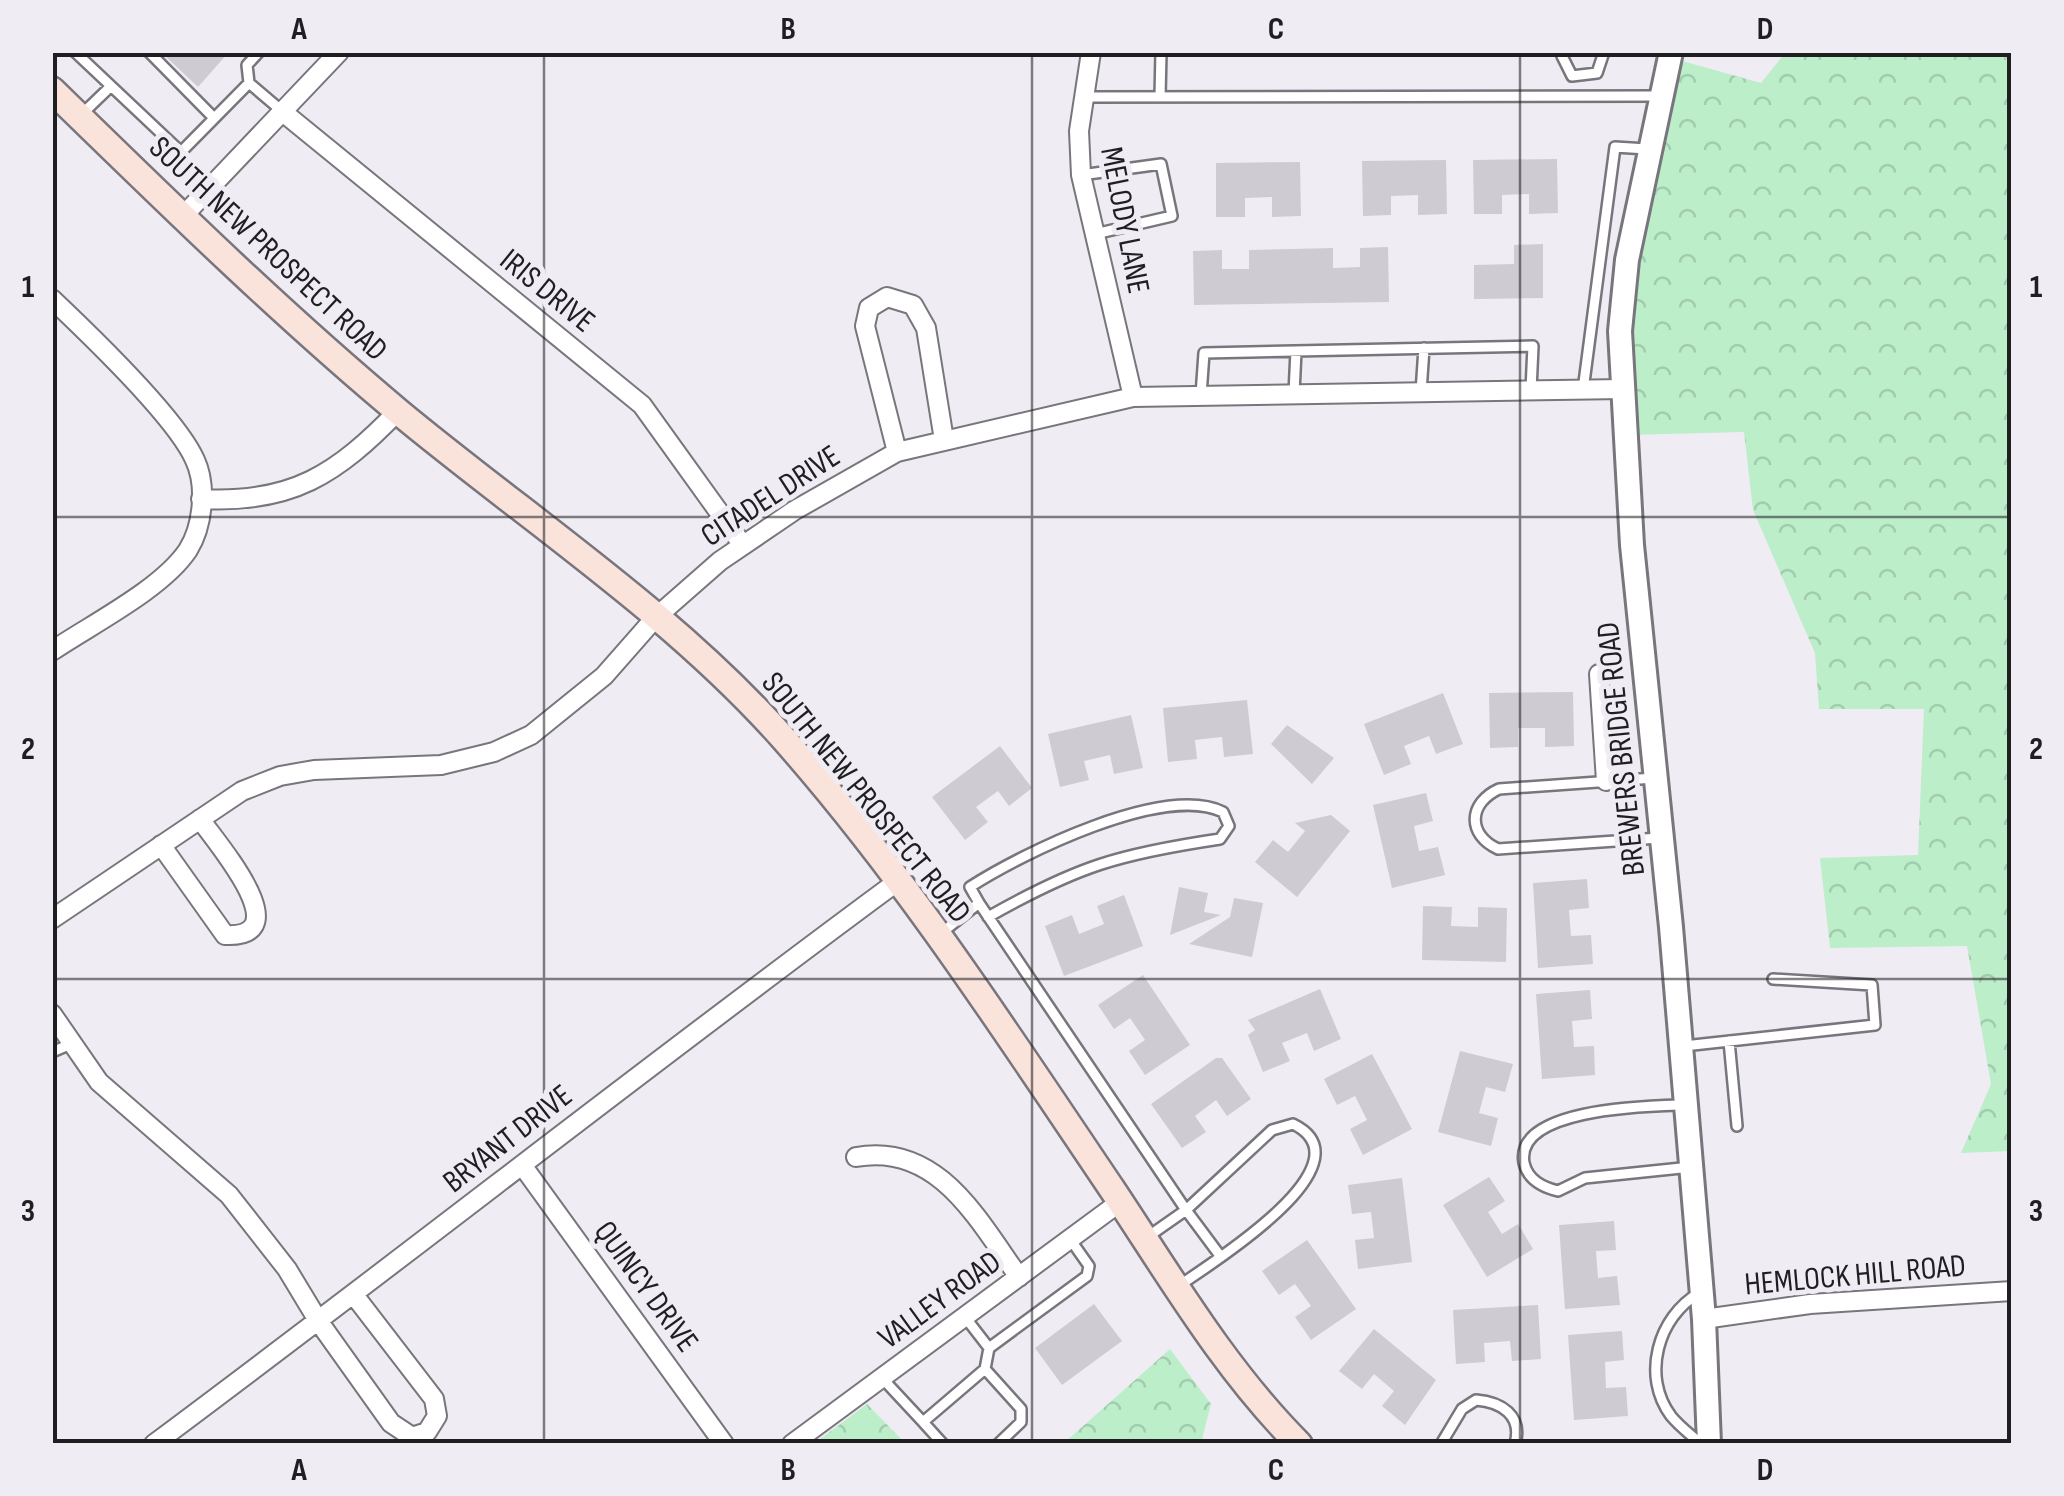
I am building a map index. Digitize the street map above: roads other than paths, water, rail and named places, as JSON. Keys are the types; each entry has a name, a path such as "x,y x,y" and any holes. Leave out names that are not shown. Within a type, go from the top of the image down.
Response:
{"main road":[{"name":"SOUTH NEW PROSPECT ROAD","path":"52,90 398,411 730,680 898,881 1222,1354 1299,1444"}],"street":[{"path":"184,215 339,52"},
{"name":"MELODY LANE","path":"1091,52 1082,97 1081,175 1133,397"},
{"name":"BREWERS BRIDGE ROAD","path":"1671,52 1626,260 1620,331 1632,544 1702,1292 1709,1444"},
{"name":"IRIS DRIVE","path":"284,113 642,405 742,544"},
{"path":"897,452 865,326 869,308 887,297 913,305 926,328 944,440"},
{"path":"52,299 177,431 196,461 202,499 198,528 188,550 163,576 52,651"},
{"name":"CITADEL DRIVE","path":"52,918 242,792 280,776 314,770 441,765 494,752 532,735 604,676 655,618 742,544 897,452 1133,397 1623,389"},
{"path":"202,499 273,496 306,485 363,447 398,411"},
{"path":"1598,674 1606,780"},
{"path":"161,846 225,934 236,935 254,925 258,916 255,899 200,819"},
{"name":"BRYANT DRIVE","path":"159,1442 652,1061 898,881"},
{"path":"52,1014 99,1082 229,1195 288,1269 318,1322 398,1430 412,1437 428,1432 438,1416 434,1398 354,1295"},
{"path":"856,1157 900,1156 940,1176 965,1201 1020,1277"},
{"name":"QUINCY DRIVE","path":"522,1164 724,1444"},
{"name":"VALLEY ROAD","path":"792,1444 1120,1202"},
{"name":"HEMLOCK HILL ROAD","path":"1704,1319 1810,1304 2012,1291"}],"lane":[{"path":"75,52 108,88 182,152 249,83"},
{"path":"149,52 214,118"},
{"path":"258,52 247,65 249,83 284,113"},
{"path":"1160,97 1161,52"},
{"path":"1562,56 1572,76 1585,78 1596,73 1604,52"},
{"path":"80,116 108,88"},
{"path":"1082,97 1660,96"},
{"path":"1584,390 1614,147 1648,148"},
{"path":"1081,175 1161,164 1172,216 1095,234"},
{"path":"1201,395 1204,352 1533,346 1531,390"},
{"path":"1421,392 1424,348"},
{"path":"1294,393 1296,350"},
{"path":"1656,778 1489,794 1474,814 1479,836 1498,849 1662,838"},
{"path":"988,917 1056,878 1108,858 1220,838 1229,826 1223,812 1196,806 1149,812 1084,828 970,886 988,917 1221,1258"},
{"path":"938,935 979,903"},
{"path":"1681,1047 1875,1025 1872,985 1774,979"},
{"path":"1729,1041 1737,1126"},
{"path":"52,1052 74,1042"},
{"path":"1686,1104 1622,1106 1555,1123 1527,1142 1524,1162 1532,1179 1558,1190 1585,1178 1691,1166"},
{"path":"1144,1238 1186,1210 1272,1130 1293,1124 1312,1138 1317,1150 1310,1177 1269,1219 1177,1287"},
{"path":"923,1422 985,1369 989,1348 1088,1276 1089,1266 1070,1239"},
{"path":"1701,1444 1670,1414 1658,1380 1659,1338 1675,1307 1702,1292"},
{"path":"965,1317 989,1348"},
{"path":"985,1369 1021,1409 1021,1422 998,1444"},
{"path":"882,1378 943,1444"},
{"path":"1441,1444 1462,1410 1476,1400 1502,1405 1510,1413 1517,1435 1515,1444"}]}
